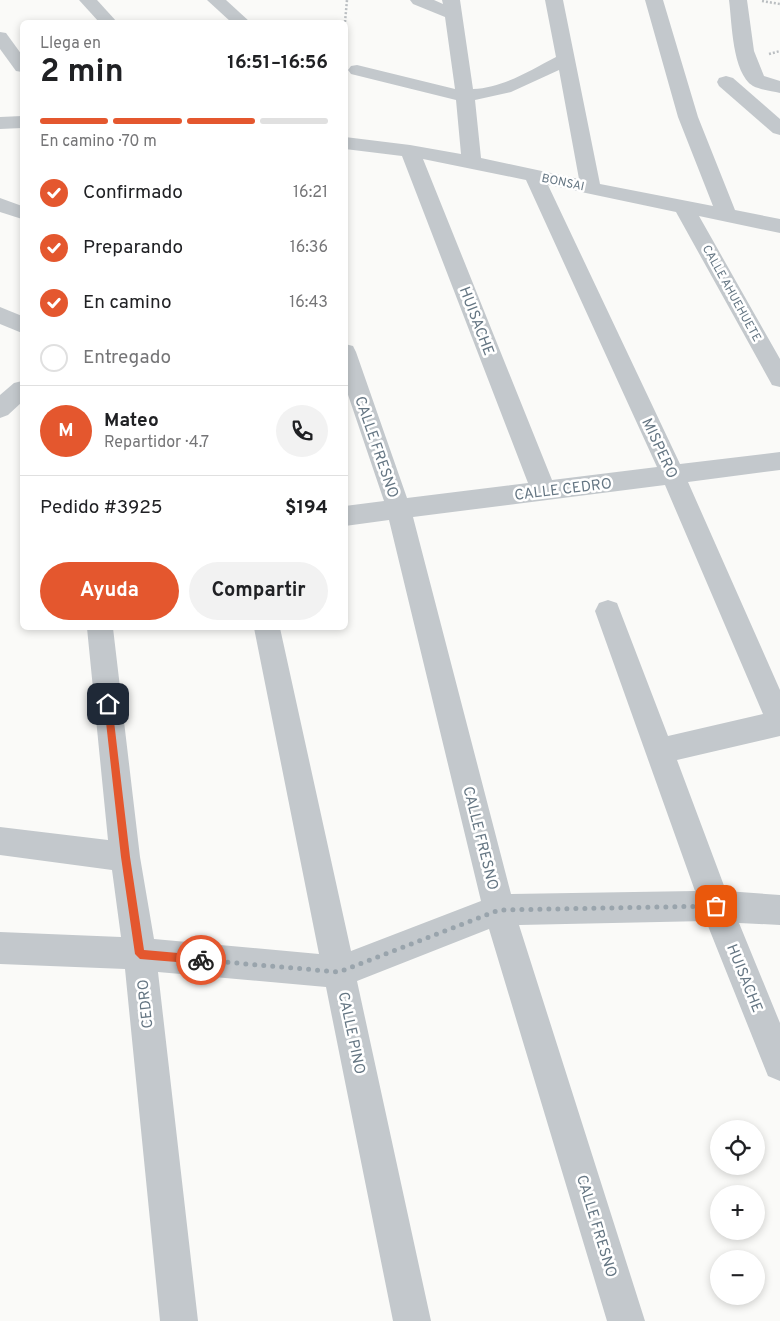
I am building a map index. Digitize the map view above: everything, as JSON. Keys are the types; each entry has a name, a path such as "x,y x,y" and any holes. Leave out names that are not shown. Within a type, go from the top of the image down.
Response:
{"street":[{"path":"88,0 106,20"},
{"path":"216,0 239,20"},
{"path":"419,0 452,7 465,95 472,162"},
{"path":"554,0 591,188"},
{"path":"654,0 688,117 727,215"},
{"path":"738,0 747,60 755,78 773,86"},
{"path":"0,37 20,63"},
{"path":"357,70 436,90 465,95 482,94 502,88 566,59"},
{"path":"726,82 780,129"},
{"path":"0,124 20,122"},
{"name":"BONSAI","path":"348,143 410,151 472,162 780,226"},
{"name":"HUISACHE","path":"410,151 544,492"},
{"name":"MISPERO","path":"534,176 673,475 780,723"},
{"path":"0,204 20,212"},
{"name":"CALLE AHUEHUETE","path":"683,206 780,379"},
{"path":"0,315 20,324"},
{"name":"CALLE FRESNO","path":"348,361 399,510 499,910 626,1321"},
{"path":"0,409 20,391"},
{"name":"CALLE CEDRO","path":"348,516 780,461"},
{"name":"HUISACHE","path":"608,611 716,906 780,1064"},
{"name":"CEDRO","path":"100,630 125,857 140,954 179,1321"},
{"name":"CALLE PINO","path":"267,630 412,1321"},
{"path":"660,751 780,723"},
{"path":"0,841 125,857"},
{"path":"0,948 140,954 339,972 499,910 716,906 780,910"}],"path":[{"path":"345,20 347,0"},
{"path":"759,0 780,4"}],"way so far":[{"path":"201,960 339,972 499,910 716,906"}],"route":[{"path":"108,704 125,857 140,954 201,960"}]}
